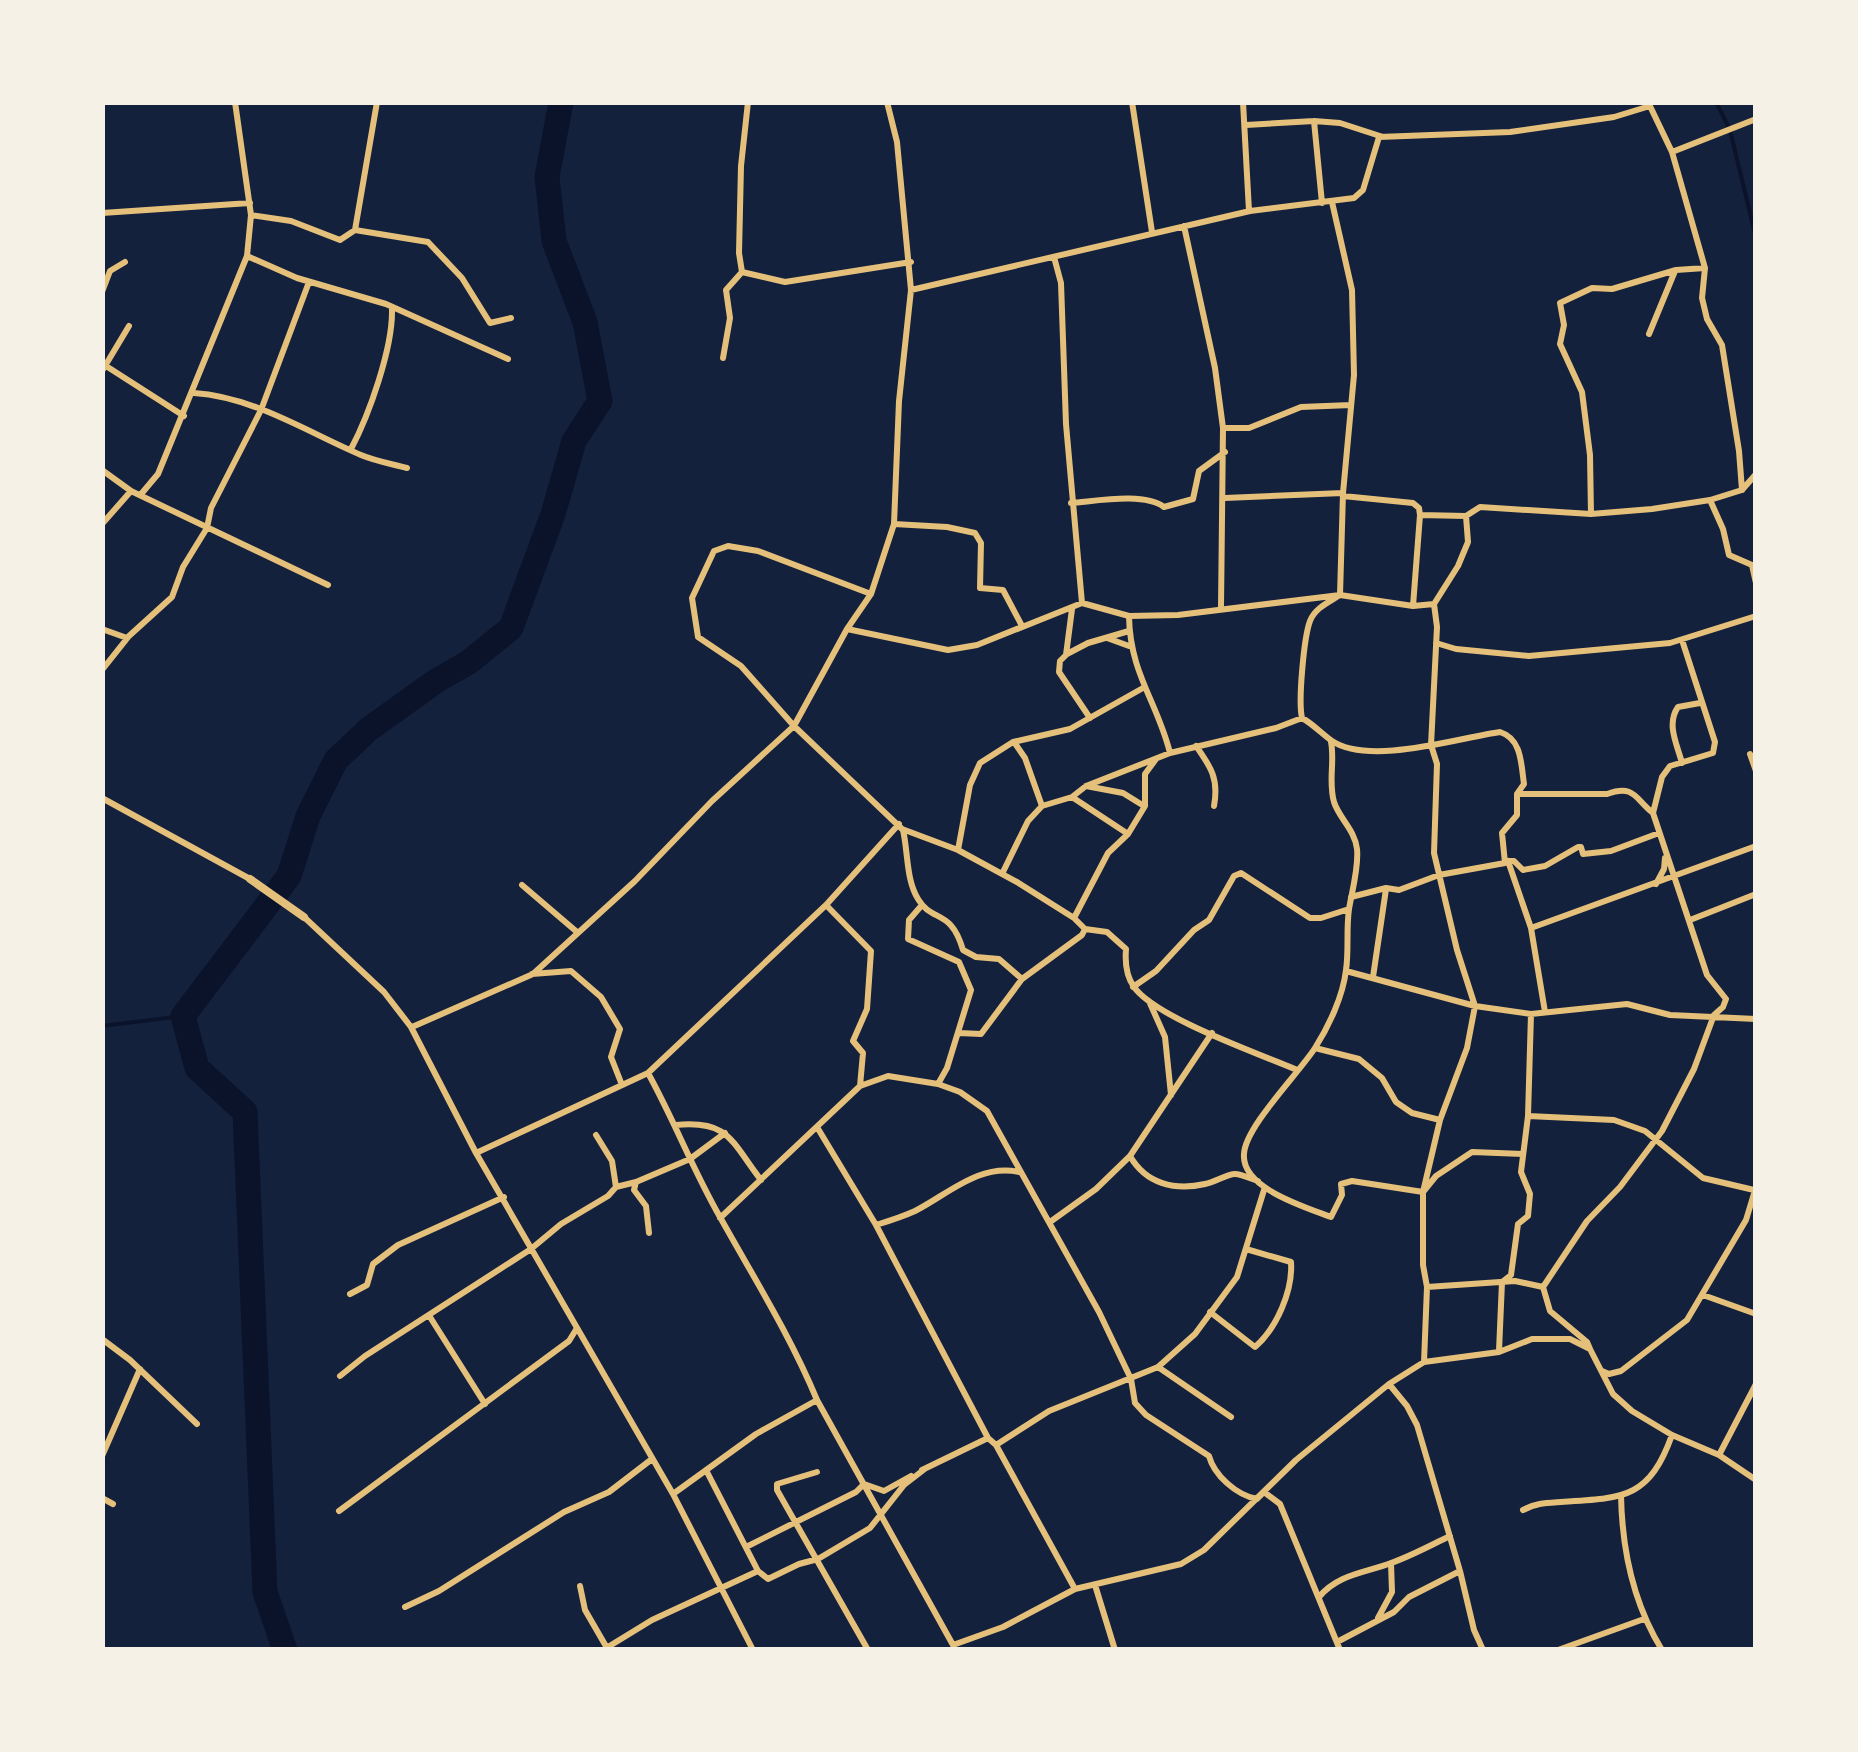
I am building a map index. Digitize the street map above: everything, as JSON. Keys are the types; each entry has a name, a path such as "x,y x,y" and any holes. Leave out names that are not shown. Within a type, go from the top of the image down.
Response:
{"street":[{"path":"142,493 158,474 184,416 247,256 251,215 235,102"},
{"path":"355,230 377,102"},
{"path":"742,272 741,166 748,102"},
{"path":"412,1027 530,974 635,880 794,726 847,629 871,594 894,524 899,401 911,290 897,142 887,102"},
{"path":"1132,102 1152,232"},
{"path":"1242,102 1250,211"},
{"path":"911,290 1250,211 1354,198 1363,190 1379,137 1510,132 1614,117 1649,104 1672,152 1706,268 1702,298 1707,319 1722,346 1740,450 1742,490"},
{"path":"1672,152 1756,119"},
{"path":"1246,125 1314,120 1340,123 1389,138"},
{"path":"1314,120 1322,202"},
{"path":"1332,202 1352,290 1354,375 1340,595"},
{"path":"102,213 250,203"},
{"path":"251,215 291,222 340,240 355,230 428,242 462,278 490,323 511,318"},
{"path":"1184,226 1216,368 1223,428 1221,608"},
{"path":"247,256 309,282 386,304 508,359"},
{"path":"1054,256 1061,283 1071,503 1082,603"},
{"path":"102,292 106,268 125,262"},
{"path":"742,272 784,282 910,262"},
{"path":"1590,514 1590,455 1582,392 1560,344 1564,325 1560,303 1592,288 1612,288 1676,270 1706,268"},
{"path":"1648,334 1676,270"},
{"path":"723,358 730,318 726,290 742,272"},
{"path":"102,670 127,638 172,597 183,568 207,528 211,508 261,410 309,282"},
{"path":"350,449 368,417 391,332 392,309"},
{"path":"130,326 104,368 184,416"},
{"path":"106,345 110,354"},
{"path":"194,393 215,394 261,410 362,456 406,468"},
{"path":"1223,428 1248,428 1301,408 1351,405"},
{"path":"1071,503 1132,502 1141,497 1154,499 1164,507 1193,499 1198,471 1225,452"},
{"path":"102,470 131,491 328,585"},
{"path":"1420,515 1466,516 1480,507 1590,514 1710,500 1742,490 1756,474"},
{"path":"102,524 131,491"},
{"path":"1224,498 1344,494 1413,503 1420,515 1413,606"},
{"path":"1710,500 1729,555 1752,565 1756,583"},
{"path":"1424,1362 1427,1287 1423,1266 1423,1192 1440,1120 1467,1048 1475,1006 1456,950 1434,852 1437,764 1431,744 1434,604 1468,542 1466,516"},
{"path":"894,524 947,527 975,534 980,543 980,588 1003,590 1022,626"},
{"path":"871,594 758,551 728,546 714,551 692,598 698,638 741,666 794,726 900,826 1002,874 1074,918 1085,929 1107,932 1126,949 1124,964 1133,987 1149,1000 1297,1070"},
{"path":"1262,1186 1245,1165 1243,1151 1264,1115 1315,1048 1335,1008 1346,971 1349,909 1358,850 1351,828 1334,804 1330,740 1320,728 1302,718 1298,704 1309,623 1317,610 1340,595"},
{"path":"847,629 948,650 977,645 1082,603 1129,616 1178,615 1340,595 1413,606 1434,604"},
{"path":"1066,654 1072,609"},
{"path":"1129,616 1130,646 1170,753"},
{"path":"1436,643 1456,650 1529,656 1682,640 1756,616"},
{"path":"1090,718 1059,672 1060,661 1066,654 1129,631"},
{"path":"106,632 127,638"},
{"path":"106,632 116,650"},
{"path":"1106,638 1130,646"},
{"path":"1653,813 1662,776 1670,766 1712,753 1716,742 1682,640"},
{"path":"958,850 970,785 980,763 1013,742 1070,729 1143,688"},
{"path":"1682,763 1672,716 1678,708 1700,702"},
{"path":"1002,874 1028,821 1042,806 1170,753 1276,728 1302,718"},
{"path":"1330,740 1350,748 1372,750 1500,732 1516,742 1524,784 1517,794 1517,815 1502,833 1506,862 1531,928 1544,1012"},
{"path":"1013,742 1021,748 1042,806"},
{"path":"1196,746 1214,772 1214,806"},
{"path":"1750,754 1756,771"},
{"path":"1074,918 1108,853 1128,834 1145,806 1145,774 1157,758"},
{"path":"1086,786 1123,794 1145,806"},
{"path":"1517,794 1608,794 1621,790 1639,796 1653,813 1707,974 1726,998 1714,1014 1694,1069 1662,1132 1620,1187 1587,1221 1543,1288"},
{"path":"1072,796 1128,834"},
{"path":"102,798 250,880 304,916 384,992 412,1027 476,1153 673,1494 753,1650"},
{"path":"476,1153 648,1072 826,905 900,826"},
{"path":"900,826 911,880 922,905 946,918 957,931 962,950 976,957 999,959 1022,979"},
{"path":"1523,870 1545,866 1581,847 1583,854 1601,853 1659,833"},
{"path":"1531,928 1756,846"},
{"path":"1655,885 1664,869 1665,852"},
{"path":"1351,897 1386,888 1399,890 1439,874 1506,862 1514,861 1523,870"},
{"path":"1516,891 1523,870"},
{"path":"1133,987 1156,971 1194,930 1209,920 1234,876 1241,873 1310,918 1349,909"},
{"path":"522,885 577,932"},
{"path":"1373,976 1386,888"},
{"path":"1690,920 1756,894"},
{"path":"826,905 871,950 867,1009 853,1040 863,1053 860,1086"},
{"path":"922,905 910,920 908,938 959,962 971,990 938,1084"},
{"path":"959,1033 982,1034 1022,979 1085,929"},
{"path":"530,974 571,971 601,997 620,1029 611,1057 622,1085"},
{"path":"1346,971 1475,1006 1531,1014 1626,1004 1670,1014 1714,1014 1756,1020"},
{"path":"1149,1000 1165,1037 1172,1095"},
{"path":"1499,1352 1502,1282 1511,1275 1518,1224 1528,1216 1530,1194 1521,1172 1528,1116 1531,1014"},
{"path":"1050,1222 1096,1189 1130,1156 1212,1033"},
{"path":"1315,1048 1359,1059 1382,1078 1396,1102 1412,1113 1440,1120"},
{"path":"648,1072 720,1218 795,1348 818,1400 955,1647 1074,1590 1181,1564 1204,1550 1264,1492"},
{"path":"720,1218 860,1086 888,1076 938,1084 960,1092 988,1111 1131,1379 1134,1403 1209,1456 1211,1467 1244,1496 1257,1499 1296,1460 1390,1384 1424,1362 1499,1352 1532,1339 1570,1338 1590,1349"},
{"path":"1528,1116 1614,1120 1645,1131 1703,1178 1755,1189 1746,1220 1703,1295 1676,1330 1622,1371 1602,1371"},
{"path":"676,1125 706,1122 724,1133 761,1180"},
{"path":"817,1127 876,1225 988,1438 996,1444 1074,1590"},
{"path":"340,1376 531,1249 616,1187 690,1159 724,1133"},
{"path":"596,1135 612,1162 616,1187"},
{"path":"1423,1192 1436,1176 1472,1152 1523,1154"},
{"path":"1130,1156 1138,1171 1178,1188 1204,1185 1234,1174 1331,1216 1342,1194 1341,1184 1352,1182 1423,1192"},
{"path":"876,1225 910,1213 971,1178 1002,1168 1020,1172"},
{"path":"636,1182 634,1190 646,1206 650,1233"},
{"path":"996,1444 1049,1411 1158,1367 1195,1334 1237,1278 1262,1186"},
{"path":"350,1294 367,1285 373,1264 398,1245 504,1197"},
{"path":"1210,1312 1256,1347 1286,1301 1290,1262 1246,1249"},
{"path":"1427,1287 1502,1282 1543,1288"},
{"path":"1543,1288 1550,1310 1587,1342 1613,1394 1622,1403 1672,1435 1720,1454 1756,1480"},
{"path":"1703,1295 1756,1314"},
{"path":"430,1317 485,1404"},
{"path":"339,1510 569,1341 578,1327"},
{"path":"102,1339 197,1424"},
{"path":"1158,1367 1231,1416"},
{"path":"102,1456 140,1369"},
{"path":"1390,1384 1417,1425 1474,1630 1483,1650"},
{"path":"1720,1454 1756,1384"},
{"path":"673,1494 756,1434 818,1400"},
{"path":"1522,1510 1541,1502 1622,1495 1640,1488 1662,1464 1672,1435"},
{"path":"864,1484 884,1490 988,1438"},
{"path":"406,1607 439,1591 564,1512 609,1492 652,1459"},
{"path":"706,1470 758,1571 768,1579 818,1559 870,1528 904,1486 926,1468"},
{"path":"818,1472 777,1484 777,1490 868,1650"},
{"path":"746,1547 856,1492 864,1484"},
{"path":"1264,1492 1280,1504 1338,1646 1394,1612 1409,1597 1460,1571"},
{"path":"1622,1495 1622,1527 1644,1619 1662,1650"},
{"path":"102,1498 113,1504"},
{"path":"1318,1598 1342,1578 1392,1563 1450,1536"},
{"path":"1376,1622 1392,1592 1392,1563"},
{"path":"580,1586 585,1610 605,1649 652,1620 758,1571"},
{"path":"1095,1585 1115,1650"},
{"path":"1558,1650 1644,1619"}],"waterway":[{"path":"285,1650 265,1592 245,1112 197,1068 183,1016 289,876 308,816 336,760 369,729 469,662 511,628 553,514 574,441 600,401 585,322 554,241 547,177 561,102"},
{"path":"1716,102 1730,130 1756,238"},
{"path":"102,1026 183,1016"}]}
